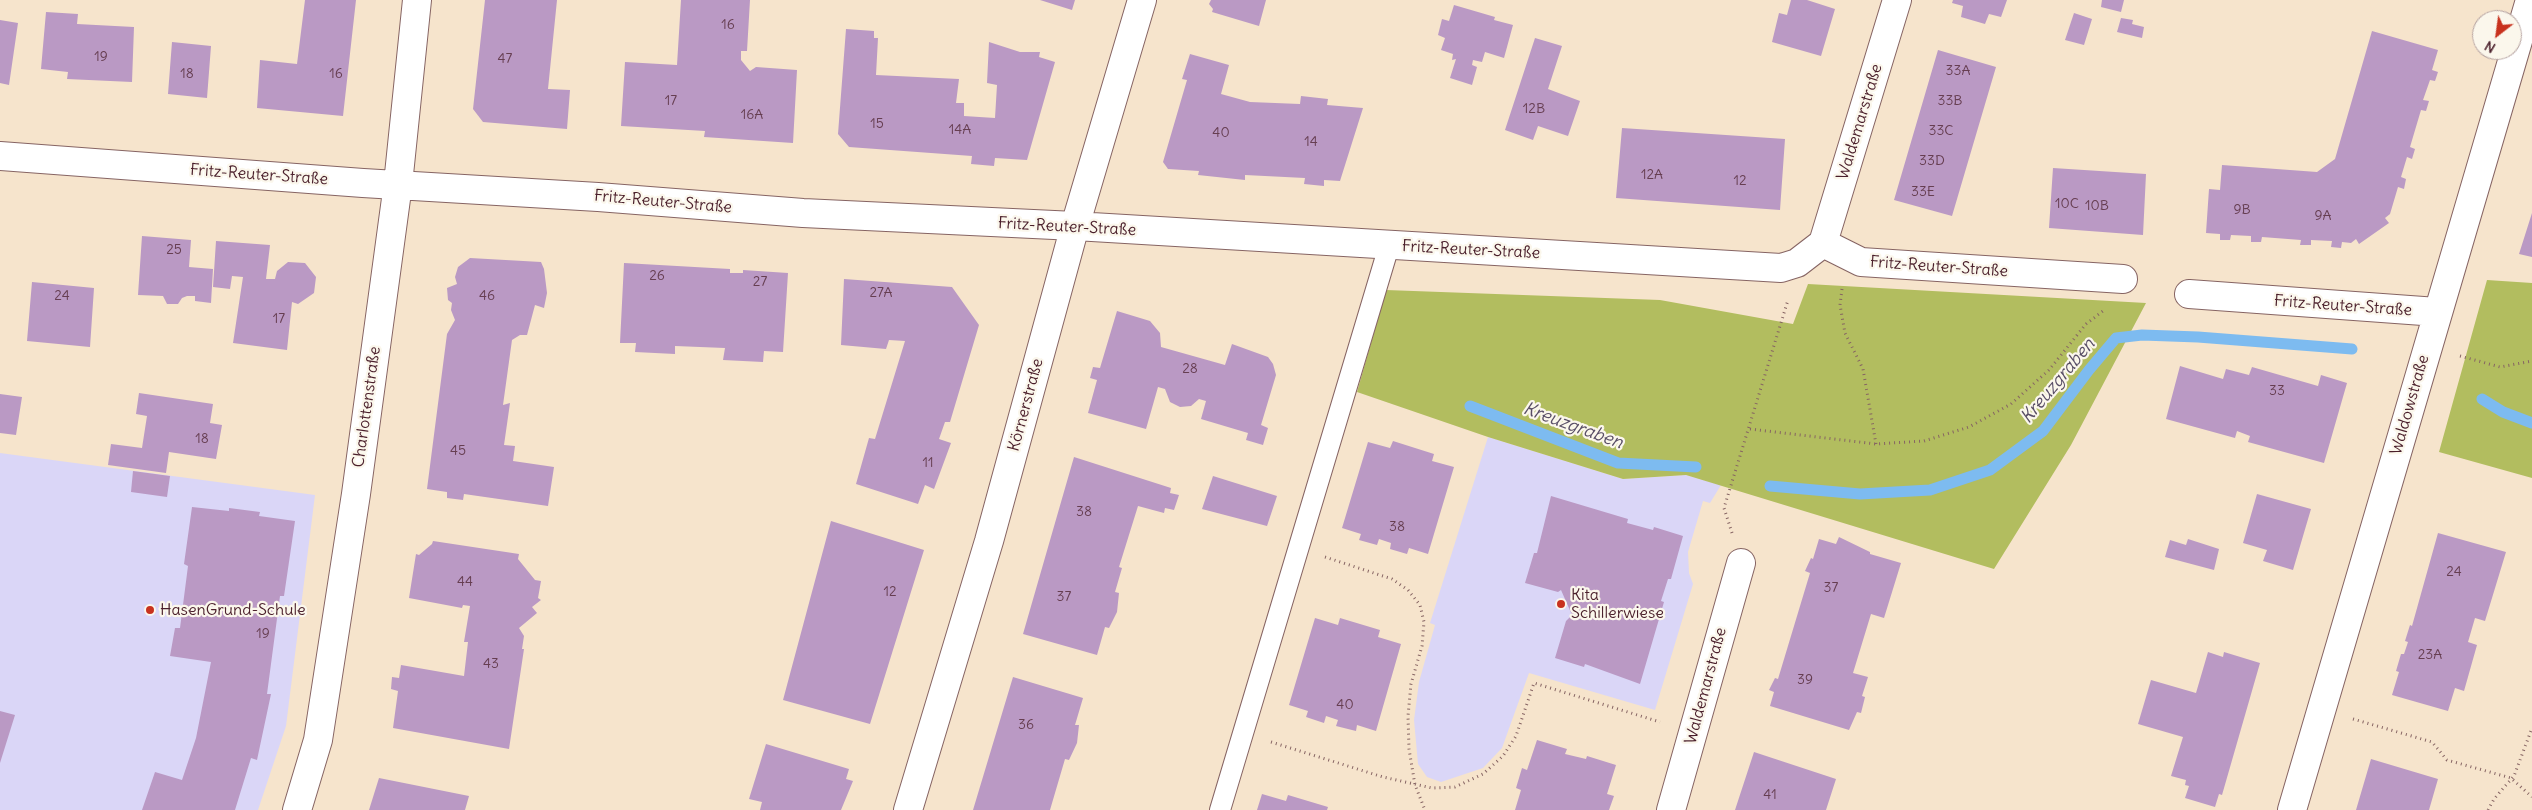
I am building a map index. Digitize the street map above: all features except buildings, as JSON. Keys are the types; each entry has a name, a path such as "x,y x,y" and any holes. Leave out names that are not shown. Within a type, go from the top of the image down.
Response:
{"street":[{"name":"Charlottenstraße","path":"297,810 318,740 356,494 398,184 417,0"},
{"name":"Körnerstraße","path":"908,810 989,541 1075,226 1142,0"},
{"name":"Waldemarstraße","path":"1823,243 1897,0"},
{"name":"Waldowstraße","path":"2292,810 2530,0"},
{"name":"Fritz-Reuter-Straße","path":"0,156 803,213 1075,226 1782,268 1797,263 1823,243 1861,262 2123,279"},
{"name":"Fritz-Reuter-Straße","path":"2189,294 2437,312"},
{"name":"Waldemarstraße","path":"1671,810 1741,563"}],"lane":[{"path":"1220,810 1389,246"}],"path":[{"path":"1848,256 1840,305 1845,332 1863,369 1876,444"},
{"path":"1741,563 1724,508 1750,429 1788,300 1782,268"},
{"path":"1750,429 1876,444 1933,438 1969,427 2011,404 2049,370 2086,324 2108,307"},
{"path":"2451,354 2500,367 2532,361"},
{"path":"1299,548 1392,579 1408,590 1420,605 1424,622 1422,646 1411,684 1408,716 1409,749 1415,786 1425,810"},
{"path":"1243,733 1415,786 1432,788 1455,786 1483,774 1503,756 1516,736 1534,683 1660,722"},
{"path":"2350,718 2432,742 2447,760 2511,778 2532,797"},
{"path":"2488,810 2514,776 2532,728"}],"shaded area":[{"name":"Kita Schillerwiese","path":"1488,437 1623,479 1686,475 1721,485 1710,503 1703,501 1688,552 1689,573 1693,584 1655,710 1529,673 1502,748 1483,768 1441,782 1427,777 1418,764 1414,720 1419,682 1435,625 1430,623"},
{"name":"HasenGrund-Schule","path":"0,453 315,495 286,726 258,810 0,810"}],"green space":[{"path":"2487,280 2532,283 2532,478 2439,452"},
{"path":"1808,284 2146,303 2071,445 1994,569 1686,475 1623,479 1488,437 1357,392 1386,290 1660,300 1793,324"}],"waterway":[{"name":"Kreuzgraben","path":"1770,486 1860,494 1930,490 1990,470 2043,431 2116,338 2142,335 2198,337 2352,349"},
{"name":"Kreuzgraben","path":"2482,399 2503,412 2532,423"},
{"name":"Kreuzgraben","path":"1470,406 1618,463 1696,467"}],"place":[{"name":"Kita Schillerwiese","path":"1561,604"},
{"name":"HasenGrund-Schule","path":"150,610"}]}
